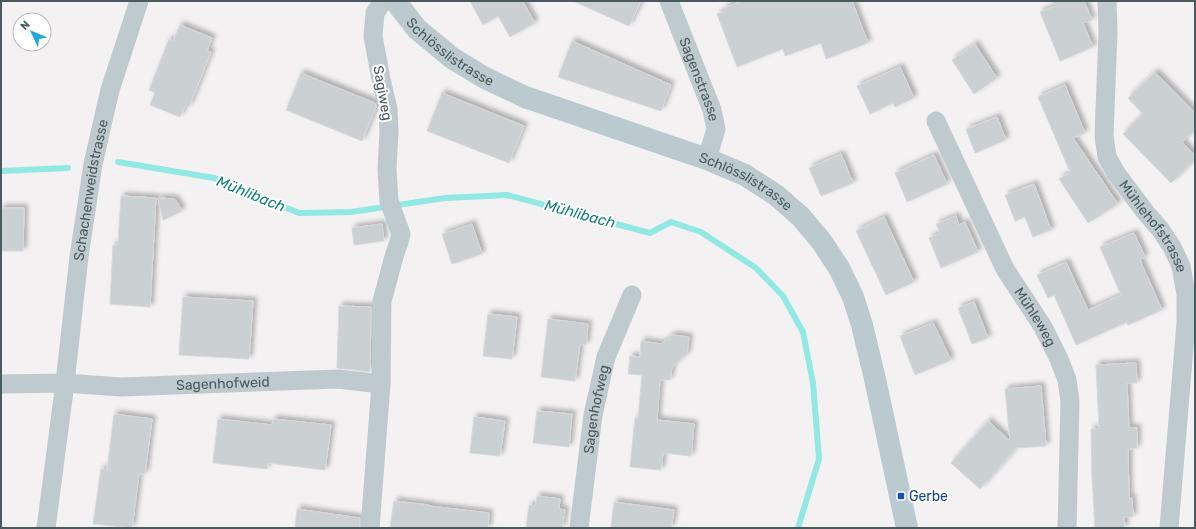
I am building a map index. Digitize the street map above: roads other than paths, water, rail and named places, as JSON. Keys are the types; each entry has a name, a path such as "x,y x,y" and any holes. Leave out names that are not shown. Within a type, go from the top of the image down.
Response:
{"main road":[{"name":"Schlösslistrasse","path":"395,1 417,29 452,58 485,78 525,97 707,159 745,175 776,195 801,217 822,242 839,268 853,297 862,325 884,418 907,528"}],"street":[{"name":"Schachenweidstrasse","path":"46,528 65,383 79,257 93,164 110,90 139,1"},
{"name":"Sagiweg","path":"381,384 382,301 401,234 389,201 387,169 389,132 388,109 373,36 375,13 383,1"},
{"name":"Sagenstrasse","path":"669,1 712,110 716,129 707,159"},
{"name":"Mühlehofstrasse","path":"1107,1 1108,32 1104,136 1107,157 1116,173 1160,229 1172,247 1181,266 1186,294 1186,323 1169,528"},
{"name":"Mühleweg","path":"936,122 1005,269 1043,328 1059,360 1066,380 1070,401 1067,528"},
{"name":"Sagenhofweg","path":"579,528 593,414 606,357 632,295"},
{"name":"Sagenhofweid","path":"65,383 121,387 338,379 381,384"},
{"path":"1,384 65,383"},
{"path":"370,528 381,384"}],"waterway":[{"name":"Mühlibach","path":"118,162 214,178 299,213 351,212 445,198 507,195 650,233 671,222 701,232 756,268 783,296 803,332 813,383 819,459 798,528"},
{"name":"Mühlibach","path":"1,171 68,168"}],"place":[{"name":"Gerbe","path":"901,496"}]}
